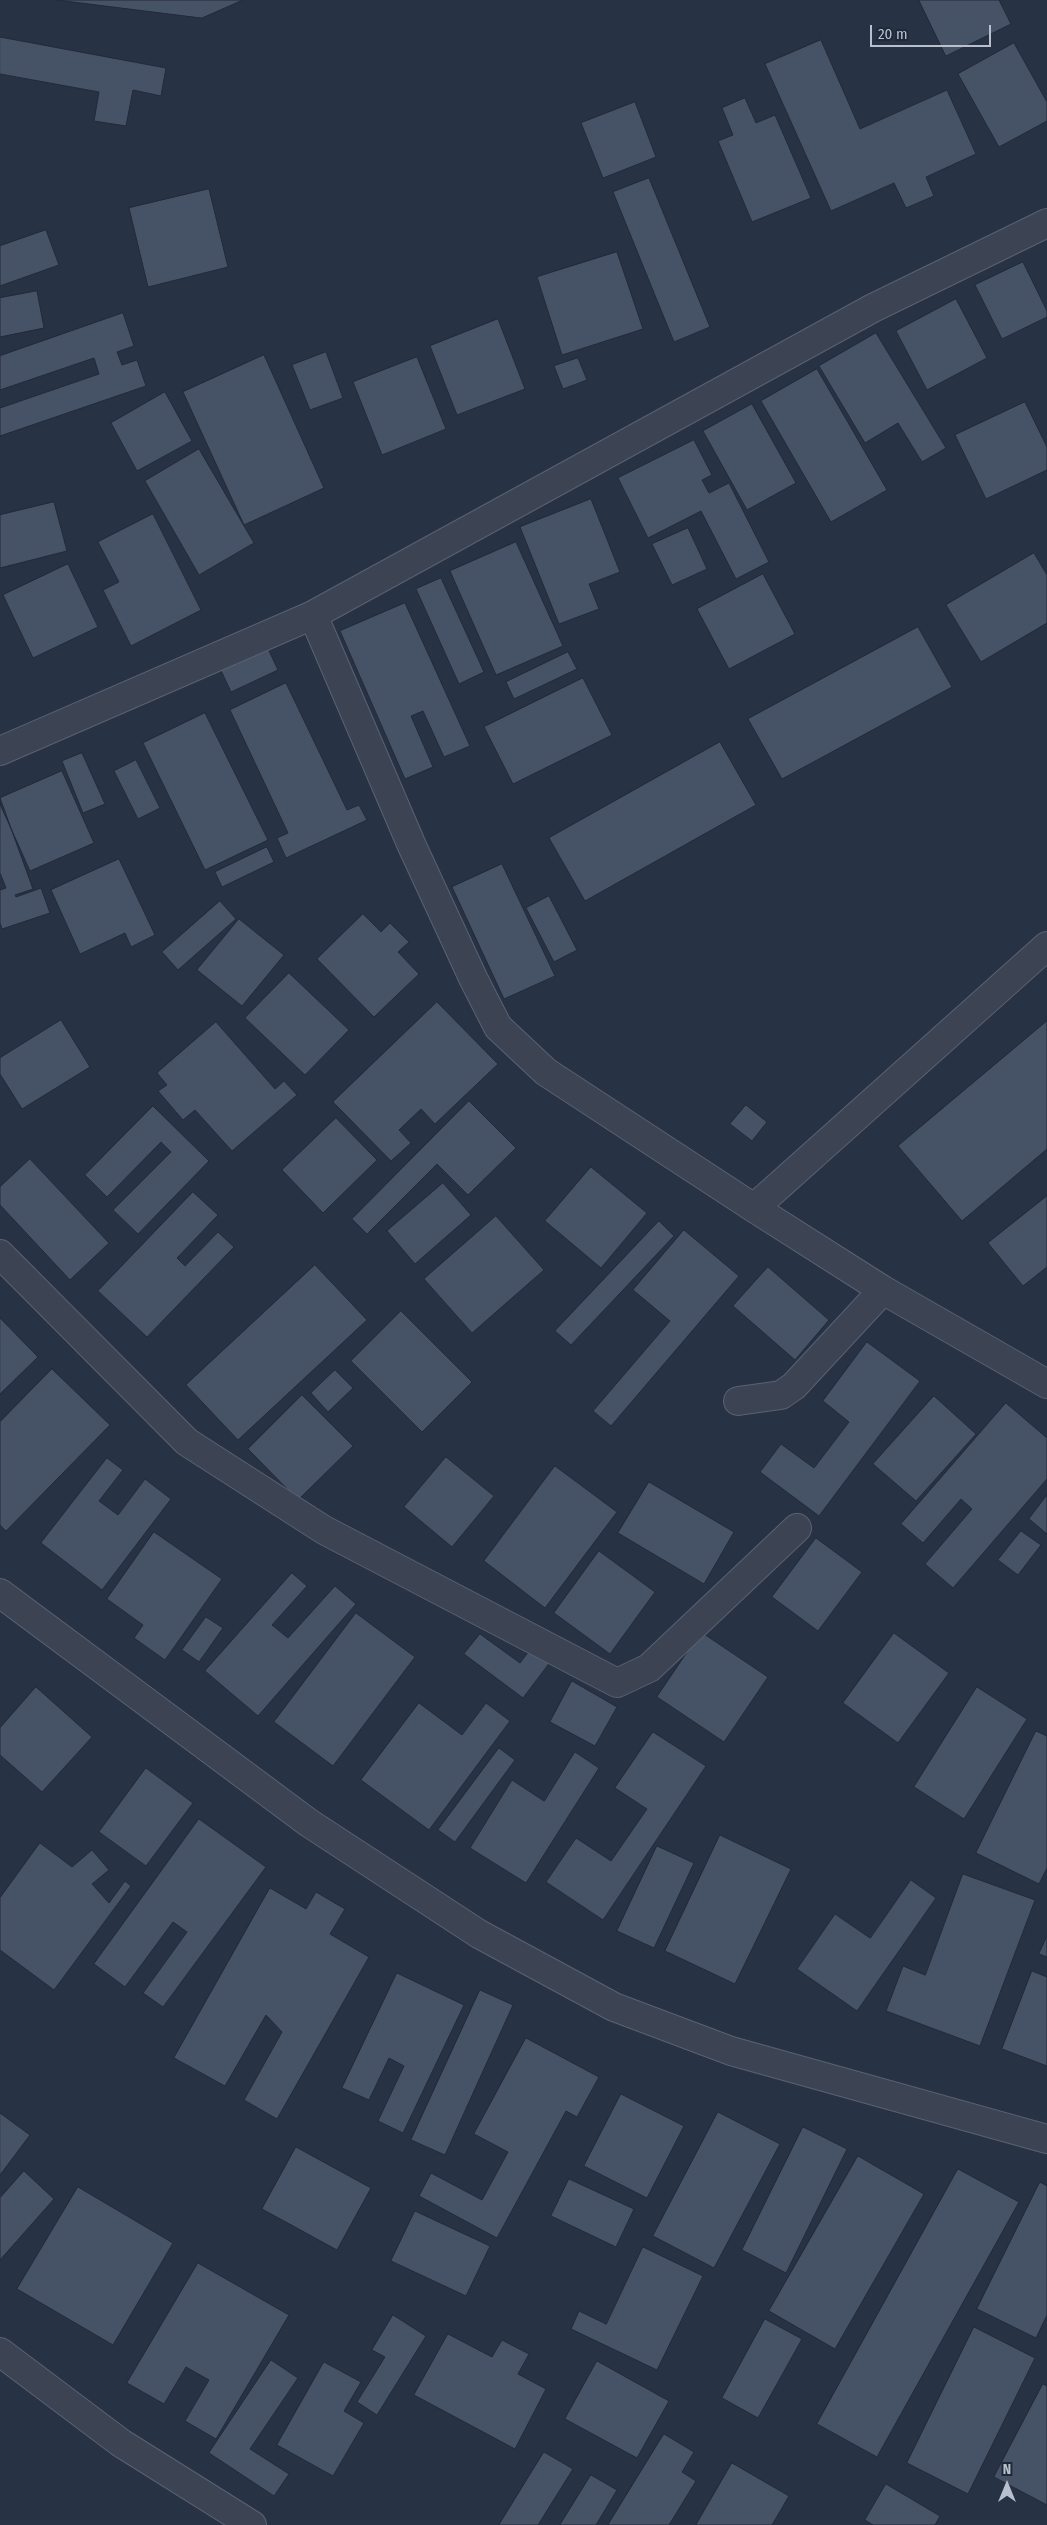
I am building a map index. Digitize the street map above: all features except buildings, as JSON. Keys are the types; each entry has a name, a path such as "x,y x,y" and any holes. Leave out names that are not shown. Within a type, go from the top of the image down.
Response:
{"street":[{"path":"0,751 313,615 873,308 1047,223"},
{"path":"313,615 412,846 473,978 498,1026 546,1072 754,1208 883,1290 1047,1384"},
{"path":"754,1208 1047,946"},
{"path":"0,1254 187,1442 324,1530 617,1683 650,1668 796,1528"},
{"path":"738,1402 780,1396 794,1386 883,1290"},
{"path":"0,1593 309,1823 479,1934 614,2007 731,2051 1047,2139"},
{"path":"0,2352 121,2443 252,2525"}]}
